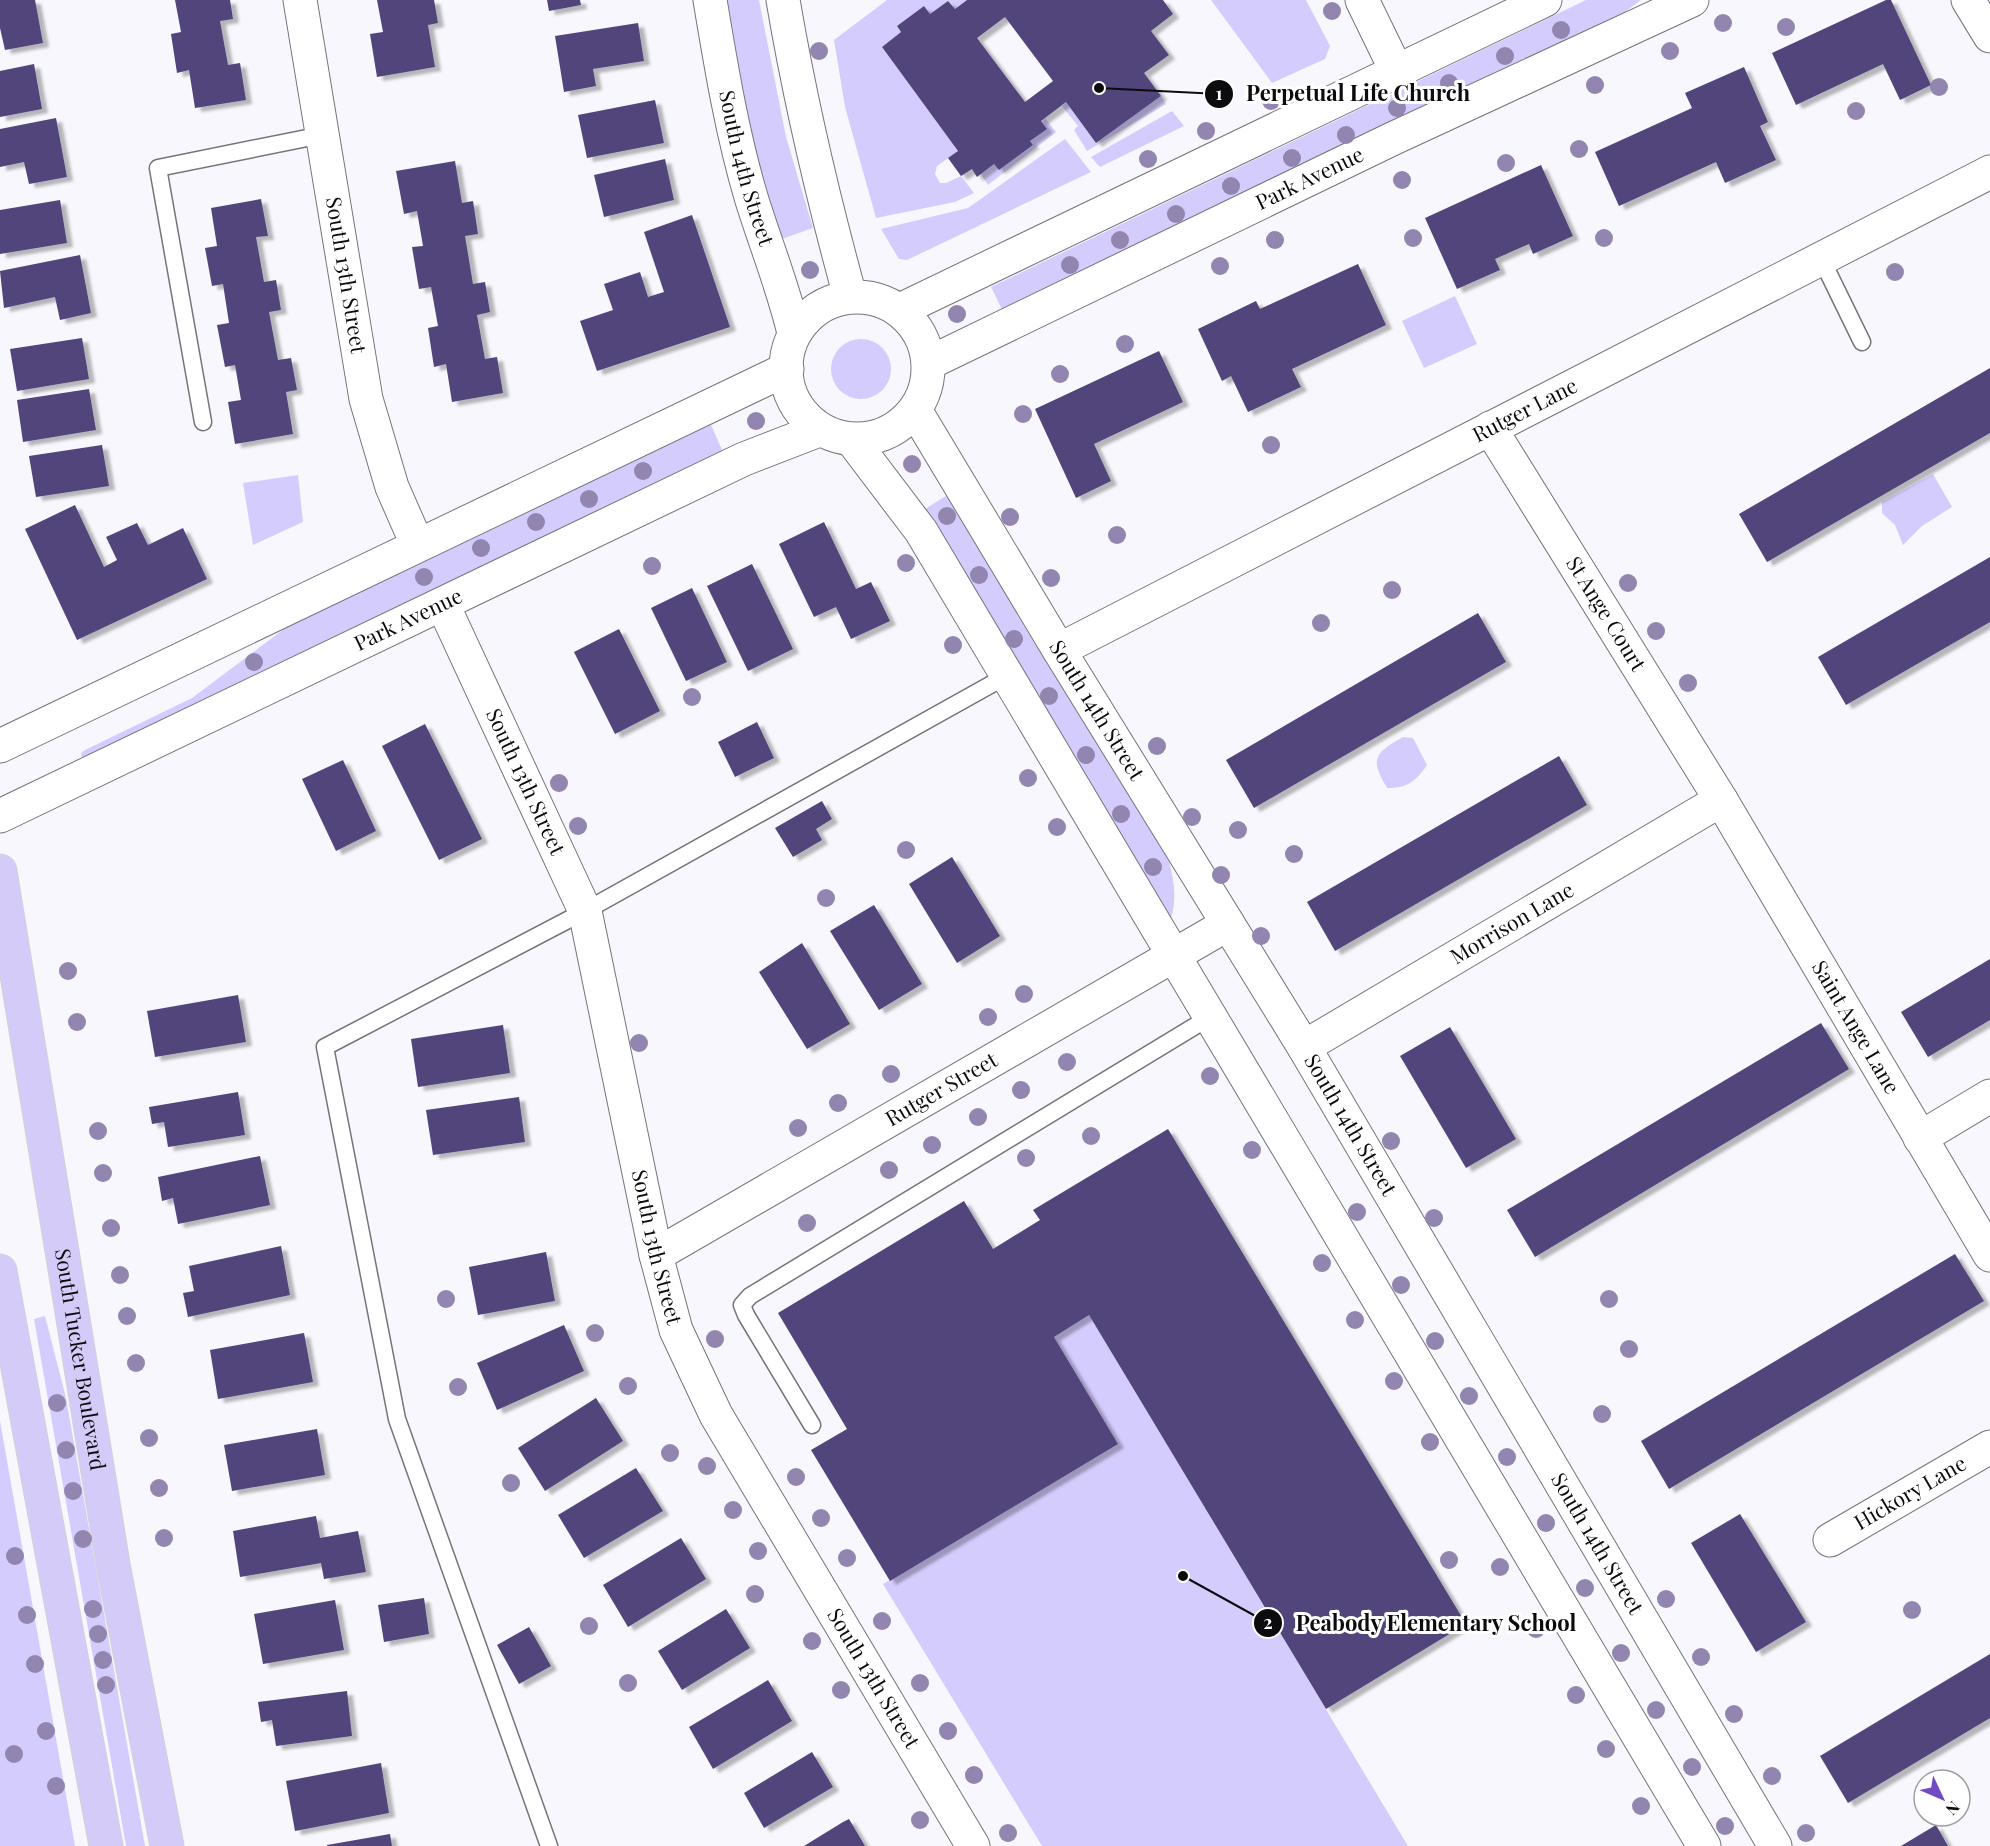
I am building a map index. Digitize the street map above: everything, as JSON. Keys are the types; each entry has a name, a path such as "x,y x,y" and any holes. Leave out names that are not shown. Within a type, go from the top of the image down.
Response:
{"main road":[{"name":"South Tucker Boulevard","path":"0,871 113,1564 167,1846"},
{"path":"0,1271 106,1846"}],"street":[{"name":"South 13th Street","path":"300,0 366,399 392,487 417,544"},
{"name":"South 14th Street","path":"710,0 732,123 751,197 783,288 794,333"},
{"path":"783,0 799,93 827,214 850,296"},
{"path":"1362,0 1397,72"},
{"path":"900,310 1545,0"},
{"name":"Park Avenue","path":"929,363 1392,139 1692,0"},
{"path":"1968,0 1990,36"},
{"name":"Rutger Lane","path":"1059,650 1990,172"},
{"path":"850,296 875,298 900,310 921,337 929,363 927,383 915,410 897,428 883,435 852,440 819,430 792,400 786,383 787,348 794,333 806,317 827,303 850,296"},
{"path":"0,746 417,544 787,369"},
{"name":"South 14th Street","path":"915,410 1059,650 1304,1047 1775,1846"},
{"name":"St Ange Court","path":"1490,428 1721,800"},
{"name":"Park Avenue","path":"0,816 744,459 819,430"},
{"path":"852,440 921,531 1704,1846"},
{"name":"South 13th Street","path":"443,605 585,911 656,1255 676,1330 716,1415 973,1846"},
{"name":"Morrison Lane","path":"1304,1047 1721,800"},
{"name":"Saint Ange Lane","path":"1721,800 1990,1255"},
{"name":"Rutger Street","path":"656,1255 1228,924"},
{"path":"1920,1138 1990,1096"},
{"name":"Hickory Lane","path":"1830,1540 1990,1447"}],"lane":[{"path":"203,422 158,168 322,135"},
{"path":"1821,258 1862,342"},
{"path":"549,1846 397,1419 325,1047 585,911 1008,675"},
{"path":"812,1425 746,1315 742,1305 750,1296 1210,1017"}],"shaded area":[{"path":"726,0 759,0 786,137 813,228 779,240 748,121"},
{"path":"887,0 967,0 955,9 948,1 930,14 924,6 897,26 901,32 882,47 958,151 937,166 935,174 940,183 946,183 961,176 974,193 955,202 876,218 845,107 834,40"},
{"path":"1211,0 1306,0 1330,46 1325,59 1272,83"},
{"path":"1586,0 1641,0 1598,32 1006,318 991,287"},
{"path":"1161,96 1166,104 1087,151 1074,130 1078,126 1062,106 1066,102 1096,143"},
{"path":"1172,111 1184,126 1100,167 1091,157"},
{"path":"1045,118 1056,132 988,185 981,174 994,164 999,170 1033,145 1030,141"},
{"path":"1065,139 1091,172 907,260 899,259 881,229 968,208"},
{"path":"1455,296 1477,344 1424,368 1402,321"},
{"path":"855,339 867,339 878,344 886,352 891,369 889,381 878,394 867,399 855,399 844,394 836,386 831,375 831,363 836,352 844,344"},
{"path":"711,425 723,452 88,759 82,758 81,753 85,750 192,698 292,623"},
{"path":"1933,474 1952,507 1922,526 1903,545 1895,525 1882,513 1882,502"},
{"path":"298,475 303,522 253,545 243,483"},
{"path":"949,494 1169,861 1174,890 1171,918 925,509"},
{"path":"1403,737 1413,738 1427,765 1406,785 1387,788 1378,770 1378,757 1386,748"},
{"path":"1089,1315 1408,1846 1042,1846 883,1584 1118,1444 1054,1337"},
{"path":"45,1316 66,1398 145,1846 126,1846 34,1319"},
{"path":"0,1421 75,1846 0,1846"}],"building":[{"path":"0,0 35,0 43,43 5,50 0,28"},
{"path":"175,0 230,0 233,19 220,21 228,65 240,63 246,100 195,108 189,70 177,73 171,34 181,32"},
{"path":"377,0 434,0 438,23 428,25 435,67 377,77 370,34 383,32"},
{"path":"547,0 580,0 581,5 549,11"},
{"path":"967,0 1163,0 1173,14 1151,31 1169,55 1144,73 1161,96 1096,143 1066,102 1041,121 1047,129 1030,141 1033,145 999,170 994,164 977,177 972,169 961,176 948,158 958,151 882,47 901,32 897,26 924,6 930,14 948,1 955,9","holes":["1005,17 1053,81 1025,102 977,38"]},
{"path":"1886,0 1891,0 1931,85 1900,100 1883,64 1796,105 1772,53"},
{"path":"638,23 644,61 593,69 596,86 564,92 555,36"},
{"path":"34,64 42,109 0,117 0,71"},
{"path":"1744,67 1768,122 1760,126 1776,160 1725,183 1716,162 1619,206 1595,152 1692,108 1685,93"},
{"path":"655,100 664,143 587,158 578,115"},
{"path":"56,118 67,177 29,184 24,162 0,167 0,129"},
{"path":"665,159 674,200 604,217 594,175"},
{"path":"455,161 462,203 473,201 478,234 465,236 473,284 485,282 490,312 477,315 485,359 497,357 503,393 452,402 446,364 434,367 428,328 438,326 431,287 419,289 412,247 423,246 417,211 404,214 396,171"},
{"path":"1541,165 1573,236 1533,254 1529,244 1495,259 1500,270 1457,289 1425,218"},
{"path":"261,199 268,236 256,237 264,282 276,280 281,310 269,312 278,360 291,358 297,390 286,392 293,434 235,444 228,402 241,400 235,365 225,367 217,325 229,323 223,284 212,286 205,248 217,246 211,208"},
{"path":"60,200 67,243 0,254 0,210"},
{"path":"692,215 730,327 597,371 580,321 613,310 604,284 640,272 648,297 664,292 644,232"},
{"path":"80,255 91,313 60,320 55,297 4,308 0,271"},
{"path":"1358,264 1386,325 1292,369 1301,387 1248,412 1231,376 1222,381 1198,329 1256,301 1260,309"},
{"path":"82,338 89,379 17,391 10,349"},
{"path":"1159,351 1183,402 1094,444 1111,481 1076,498 1035,409"},
{"path":"1990,368 1990,433 1767,562 1739,514"},
{"path":"89,389 96,430 23,442 17,400"},
{"path":"102,445 109,486 36,497 29,456"},
{"path":"75,505 104,567 117,560 106,537 137,523 148,545 183,528 207,579 77,640 25,529"},
{"path":"824,522 856,589 871,582 890,621 851,639 836,607 814,617 779,544"},
{"path":"1990,557 1990,622 1846,705 1818,657"},
{"path":"752,564 793,649 748,671 707,586"},
{"path":"692,588 727,662 686,681 651,608"},
{"path":"1478,613 1506,662 1254,808 1226,760"},
{"path":"619,629 660,711 615,734 574,652"},
{"path":"757,722 774,758 735,777 718,742"},
{"path":"425,724 482,839 439,860 382,746"},
{"path":"1559,756 1587,805 1335,951 1307,902"},
{"path":"343,760 376,831 336,851 302,779"},
{"path":"822,801 832,819 816,829 822,840 793,857 775,828"},
{"path":"952,857 1000,936 957,963 909,884"},
{"path":"874,905 922,984 879,1010 830,931"},
{"path":"802,943 850,1024 807,1049 759,972"},
{"path":"1990,959 1990,1020 1928,1057 1901,1012"},
{"path":"238,995 246,1042 155,1057 147,1011"},
{"path":"1821,1023 1849,1069 1535,1257 1507,1210"},
{"path":"503,1025 510,1073 418,1087 411,1039"},
{"path":"1450,1027 1516,1139 1466,1168 1400,1056"},
{"path":"238,1092 245,1135 168,1147 164,1122 152,1124 149,1107"},
{"path":"519,1097 525,1142 433,1155 426,1110"},
{"path":"1168,1129 1466,1624 1326,1709 1089,1315 1054,1337 1118,1444 890,1581 811,1450 847,1429 778,1313 964,1201 993,1249 1040,1220 1033,1210"},
{"path":"260,1156 270,1205 178,1224 173,1198 162,1201 158,1177"},
{"path":"281,1246 290,1295 188,1317 183,1293 194,1291 189,1266"},
{"path":"546,1252 555,1301 478,1315 469,1267"},
{"path":"1955,1254 1984,1301 1669,1489 1641,1441"},
{"path":"564,1325 584,1371 497,1410 477,1363"},
{"path":"304,1333 313,1382 218,1399 210,1350"},
{"path":"596,1398 623,1441 545,1491 518,1448"},
{"path":"317,1429 325,1475 232,1491 224,1445"},
{"path":"636,1468 663,1511 584,1558 558,1515"},
{"path":"1740,1514 1806,1622 1756,1652 1691,1543"},
{"path":"316,1516 320,1538 358,1531 366,1572 324,1579 321,1563 240,1577 233,1531"},
{"path":"681,1538 706,1579 628,1627 603,1585"},
{"path":"424,1598 429,1634 384,1642 378,1605"},
{"path":"335,1600 344,1650 263,1664 254,1614"},
{"path":"726,1609 750,1648 682,1690 658,1651"},
{"path":"529,1627 551,1666 519,1684 497,1645"},
{"path":"1990,1654 1990,1718 1848,1803 1820,1756"},
{"path":"768,1680 792,1721 713,1769 689,1727"},
{"path":"347,1691 352,1736 276,1746 272,1720 261,1722 258,1702"},
{"path":"812,1752 833,1787 764,1828 744,1793"},
{"path":"381,1763 389,1813 295,1831 286,1781"},
{"path":"849,1819 865,1846 804,1846 843,1822"},
{"path":"1931,1828 1938,1828 1948,1846 1901,1846"},
{"path":"390,1834 392,1846 327,1846 327,1845"}],"place":[{"name":"Perpetual Life Church","path":"1099,88"},
{"name":"Peabody Elementary School","path":"1183,1576"}]}
